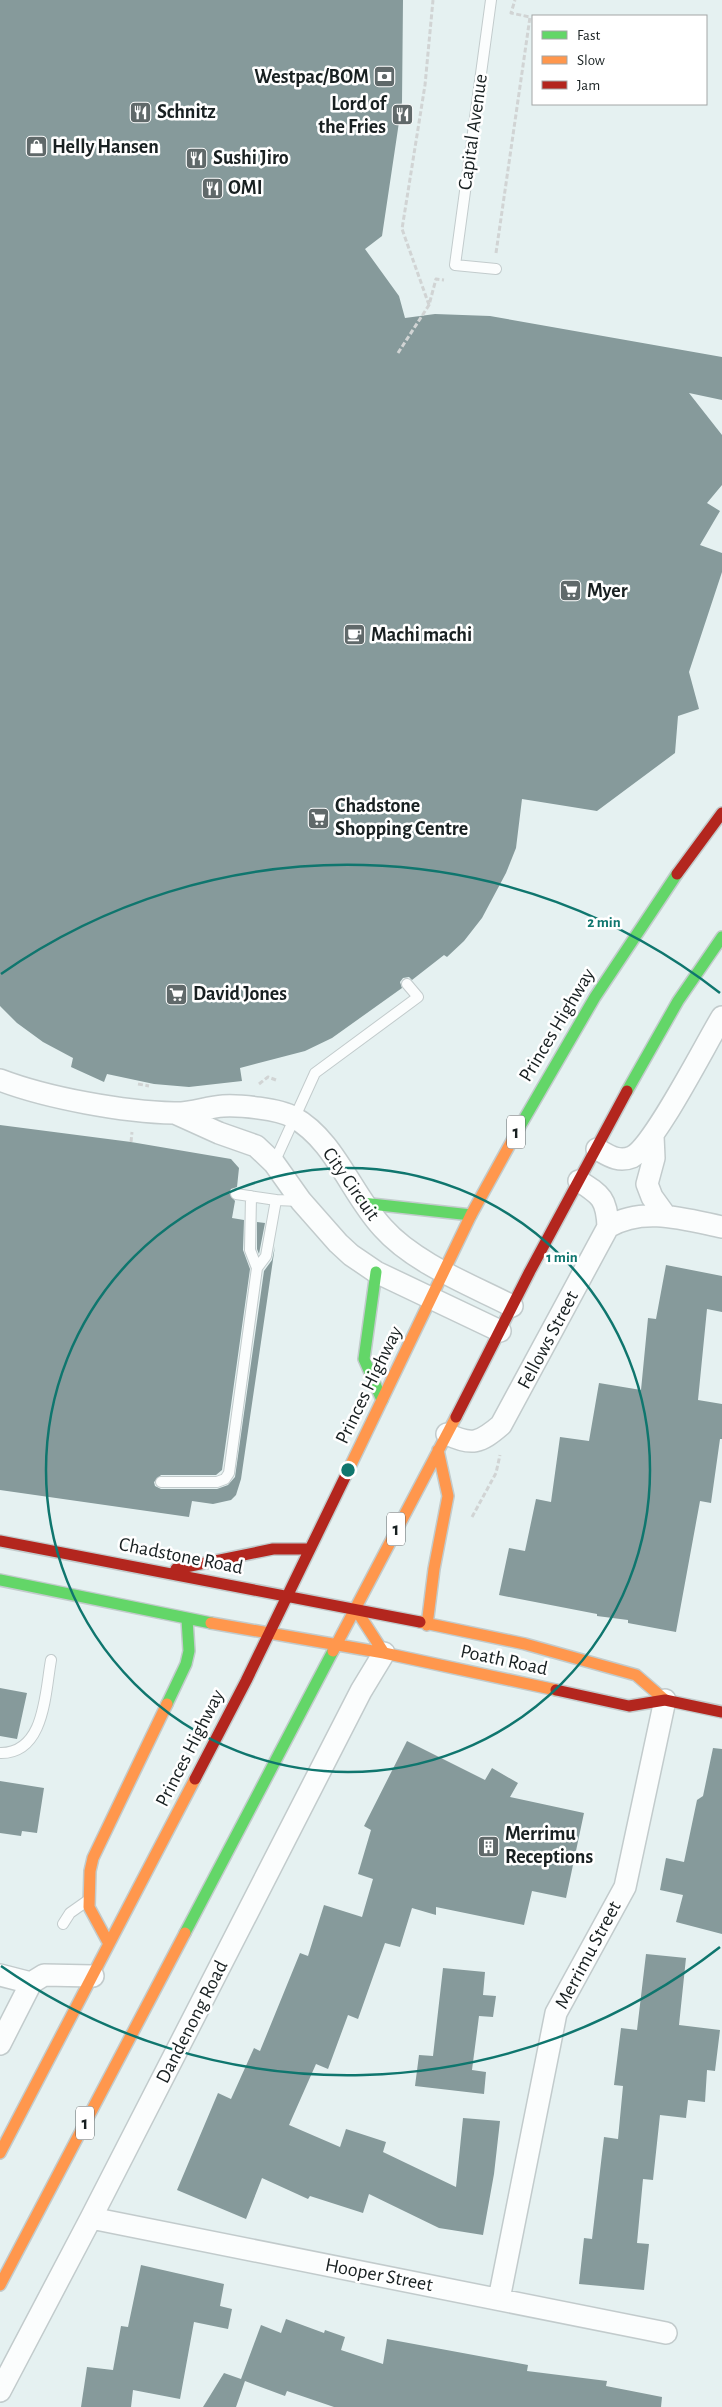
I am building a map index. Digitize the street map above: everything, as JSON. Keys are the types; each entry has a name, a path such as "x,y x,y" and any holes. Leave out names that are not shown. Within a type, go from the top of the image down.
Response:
{"main road":[{"name":"Princes Highway","path":"0,2153 246,1681 471,1215 524,1118 595,997 661,896 722,813"},
{"name":"1","path":"0,2285 512,1306 650,1048 678,1001 722,937"},
{"path":"362,1203 471,1215"},
{"path":"376,1272 364,1359 382,1400"},
{"path":"427,1625 434,1569 448,1496 442,1442"},
{"name":"Chadstone Road","path":"0,1542 355,1608"},
{"path":"165,1572 273,1549 309,1549"},
{"path":"0,1580 188,1619 336,1645"},
{"path":"355,1608 384,1653"},
{"name":"Poath Road","path":"355,1608 427,1625 525,1644 636,1675 665,1700"},
{"path":"110,1944 89,1907 90,1871 100,1843 132,1782 186,1664 189,1651 188,1619"},
{"name":"Poath Road","path":"336,1645 384,1653 629,1706 665,1700 722,1712"}],"street":[{"path":"596,1149 615,1159 634,1156 653,1136 722,1017"},
{"name":"City Circuit","path":"0,1065 22,1080 47,1093"},
{"name":"City Circuit","path":"0,1080 98,1104 177,1114 229,1106 281,1112 293,1117 305,1126 327,1149 362,1203 384,1230 418,1256 512,1306"},
{"name":"City Circuit","path":"177,1114 219,1133 256,1146 274,1163 301,1201 338,1243 376,1272 500,1331"},
{"path":"653,1136 654,1158 647,1184 652,1197 665,1215"},
{"path":"579,1181 600,1194 605,1206 608,1227 632,1216 654,1218 665,1215 722,1227"},
{"name":"Fellows Street","path":"442,1442 474,1441 486,1436 501,1425 608,1227"},
{"name":"Dandenong Road","path":"0,2391 91,2218 361,1691 384,1653"},
{"name":"Merrimu Street","path":"499,2299 556,2014 625,1887 665,1700"},
{"path":"0,1975 31,1983"},
{"path":"0,2044 31,1983 44,1975 93,1976"},
{"name":"Hooper Street","path":"91,2218 666,2333"}],"lane":[{"name":"Capital Avenue","path":"491,0 455,265 495,269"},
{"path":"274,1163 293,1117 315,1073 418,997 407,984"},
{"path":"236,1194 276,1200 301,1201"},
{"path":"251,1196 250,1250 258,1268"},
{"path":"161,1482 217,1482 225,1479 229,1473 258,1268 266,1256 276,1200"},
{"path":"0,1753 16,1751 24,1747 34,1736 51,1660"},
{"path":"63,1924 75,1908 88,1900"}],"path":[{"path":"429,305 402,229 425,86 433,0"},
{"path":"495,269 530,17 511,13 514,0"},
{"path":"398,353 429,305 436,279 445,280"},
{"path":"466,1525 477,1510 496,1473 501,1447 501,1425"}],"building":[{"name":"Chadstone Shopping Centre","path":"0,0 403,0 402,102 382,236 365,249 399,296 405,318 435,314 490,316 722,357 722,400 689,393 722,435 722,485 707,503 720,511 700,545 722,553 722,572 689,672 699,709 678,716 675,753 597,811 522,799 516,848 506,873 482,918 464,941 447,957 444,955 412,980 409,977 403,978 400,982 402,988 332,1038 305,1051 240,1068 242,1081 189,1087 154,1084 107,1074 104,1082 71,1067 73,1058 43,1042 17,1023 0,1006"},
{"path":"0,1125 131,1142 231,1159 239,1168 237,1187 231,1189 229,1193 235,1201 232,1218 244,1220 243,1250 250,1269 222,1470 216,1475 161,1475 154,1482 155,1486 161,1489 217,1489 228,1485 235,1477 264,1271 272,1260 275,1246 241,1479 236,1495 231,1500 213,1504 192,1501 189,1517 0,1490"},
{"path":"257,1222 265,1223 259,1254 257,1249"},
{"path":"666,1265 722,1276 722,1312 707,1309 698,1400 722,1404 722,1439 720,1439 711,1503 700,1501 676,1632 628,1623 628,1620 597,1616 597,1614 499,1595 509,1548 525,1551 536,1499 551,1502 560,1437 589,1441 599,1383 641,1390 648,1318 656,1319"},
{"path":"0,1688 27,1693 17,1739 0,1736"},
{"path":"407,1741 485,1780 492,1768 518,1783 510,1797 584,1813 566,1898 532,1891 524,1925 436,1907 436,1915 412,1908 400,1947 385,1943 358,2019 348,2015 328,2069 316,2064 289,2125 340,2147 346,2129 386,2142 383,2152 456,2187 463,2118 500,2121 494,2174 483,2235 439,2228 369,2194 363,2213 310,2196 308,2199 262,2178 246,2219 177,2190 218,2093 231,2099 254,2048 260,2051 300,1953 308,1956 324,1905 362,1917 373,1879 358,1874 371,1830 364,1826"},
{"path":"713,1748 722,1749 722,1934 676,1922 683,1895 660,1890 666,1858 684,1862 697,1800 703,1796"},
{"path":"0,1781 44,1788 37,1833 22,1831 21,1836 0,1833"},
{"path":"646,1954 686,1958 679,2025 720,2030 715,2071 707,2070 705,2102 688,2100 686,2118 660,2115 653,2180 643,2179 637,2243 649,2244 644,2290 579,2284 584,2238 592,2239 604,2137 618,2139 623,2086 614,2085 621,2028 637,2030"},
{"path":"443,1968 485,1972 483,1995 496,1996 493,2017 479,2016 472,2070 486,2072 484,2094 415,2086 419,2055 433,2056"},
{"path":"141,2265 224,2284 220,2306 232,2309 228,2329 194,2322 180,2399 133,2390 131,2407 81,2407 87,2367 113,2370 121,2326 128,2327"},
{"path":"286,2319 324,2333 325,2330 345,2337 341,2350 383,2364 387,2339 528,2365 527,2371 607,2381 606,2386 662,2397 661,2407 334,2407 287,2391 285,2396 245,2381 236,2407 203,2407 224,2373 241,2379 261,2325 281,2333"}],"traffic: fast":[{"path":"519,1128 595,997 677,874"},
{"path":"627,1091 678,1001 722,937"},
{"path":"362,1203 471,1215"},
{"path":"376,1272 364,1359 382,1400"},
{"path":"0,1580 211,1623"},
{"path":"167,1704 186,1664 189,1651 187,1619"},
{"path":"185,1933 333,1651"}],"traffic: slow":[{"path":"346,1475 471,1215 519,1128"},
{"path":"333,1651 456,1417"},
{"path":"427,1625 434,1569 448,1496 438,1450"},
{"path":"355,1608 384,1653"},
{"path":"420,1622 525,1644 636,1675 665,1700"},
{"path":"211,1623 384,1653 556,1690"},
{"path":"109,1944 89,1907 90,1871 93,1858 167,1704"},
{"path":"0,2153 195,1779"},
{"path":"0,2285 185,1933"}],"traffic: jam":[{"path":"677,874 722,813"},
{"path":"456,1417 530,1271 627,1091"},
{"path":"195,1779 246,1681 346,1475"},
{"path":"0,1541 420,1622"},
{"path":"176,1569 273,1549 309,1549"},
{"path":"556,1690 629,1706 665,1700 722,1712"}],"place":[{"name":"Westpac/BOM","path":"385,77"},
{"name":"Schnitz","path":"141,112"},
{"name":"Lord of the Fries","path":"402,115"},
{"name":"Helly Hansen","path":"36,147"},
{"name":"Sushi Jiro","path":"197,158"},
{"name":"OMI","path":"212,188"},
{"name":"Myer","path":"571,591"},
{"name":"Machi machi","path":"355,635"},
{"name":"Chadstone Shopping Centre","path":"319,818"},
{"name":"David Jones","path":"177,994"},
{"name":"Merrimu Receptions","path":"489,1846"}]}
